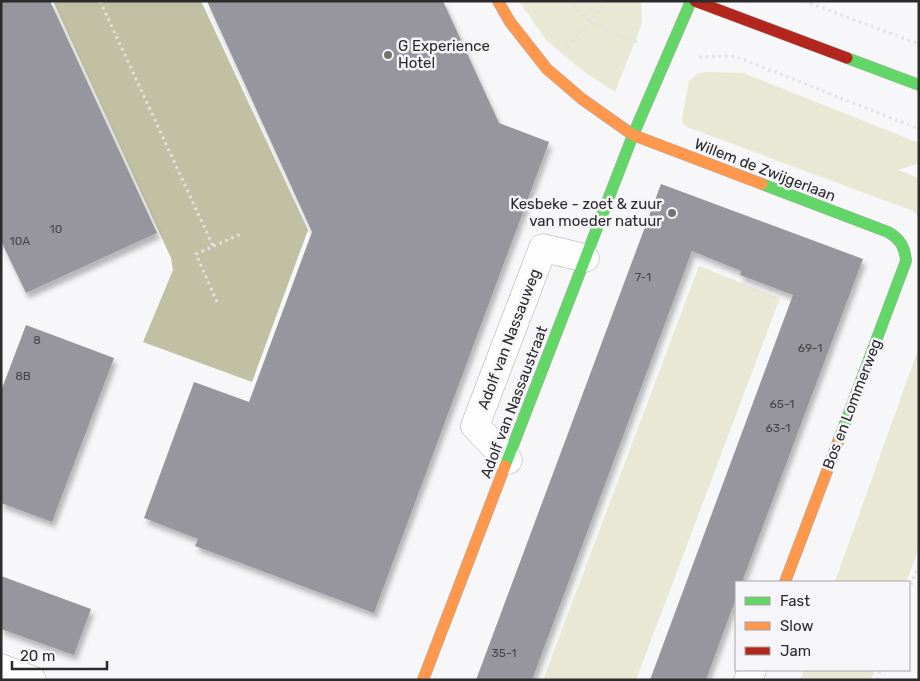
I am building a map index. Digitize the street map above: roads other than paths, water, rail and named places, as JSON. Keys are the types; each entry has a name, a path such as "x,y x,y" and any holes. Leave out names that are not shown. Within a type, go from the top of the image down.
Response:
{"street":[{"name":"Willem de Zwijgerlaan","path":"498,1 510,22 546,69 582,99 633,136 888,232"},
{"path":"633,136 691,1"},
{"path":"695,1 919,84"},
{"name":"Adolf van Nassaustraat","path":"423,680 633,136"},
{"name":"Bos en Lommerweg","path":"785,581 906,261 906,251 899,239 888,232"},
{"name":"Adolf van Nassauweg","path":"508,460 475,426 544,248 585,258"},
{"path":"1,668 32,680"}],"place":[{"name":"G Experience Hotel","path":"388,55"},
{"name":"Kesbeke - zoet & zuur van moeder natuur","path":"672,213"}]}
